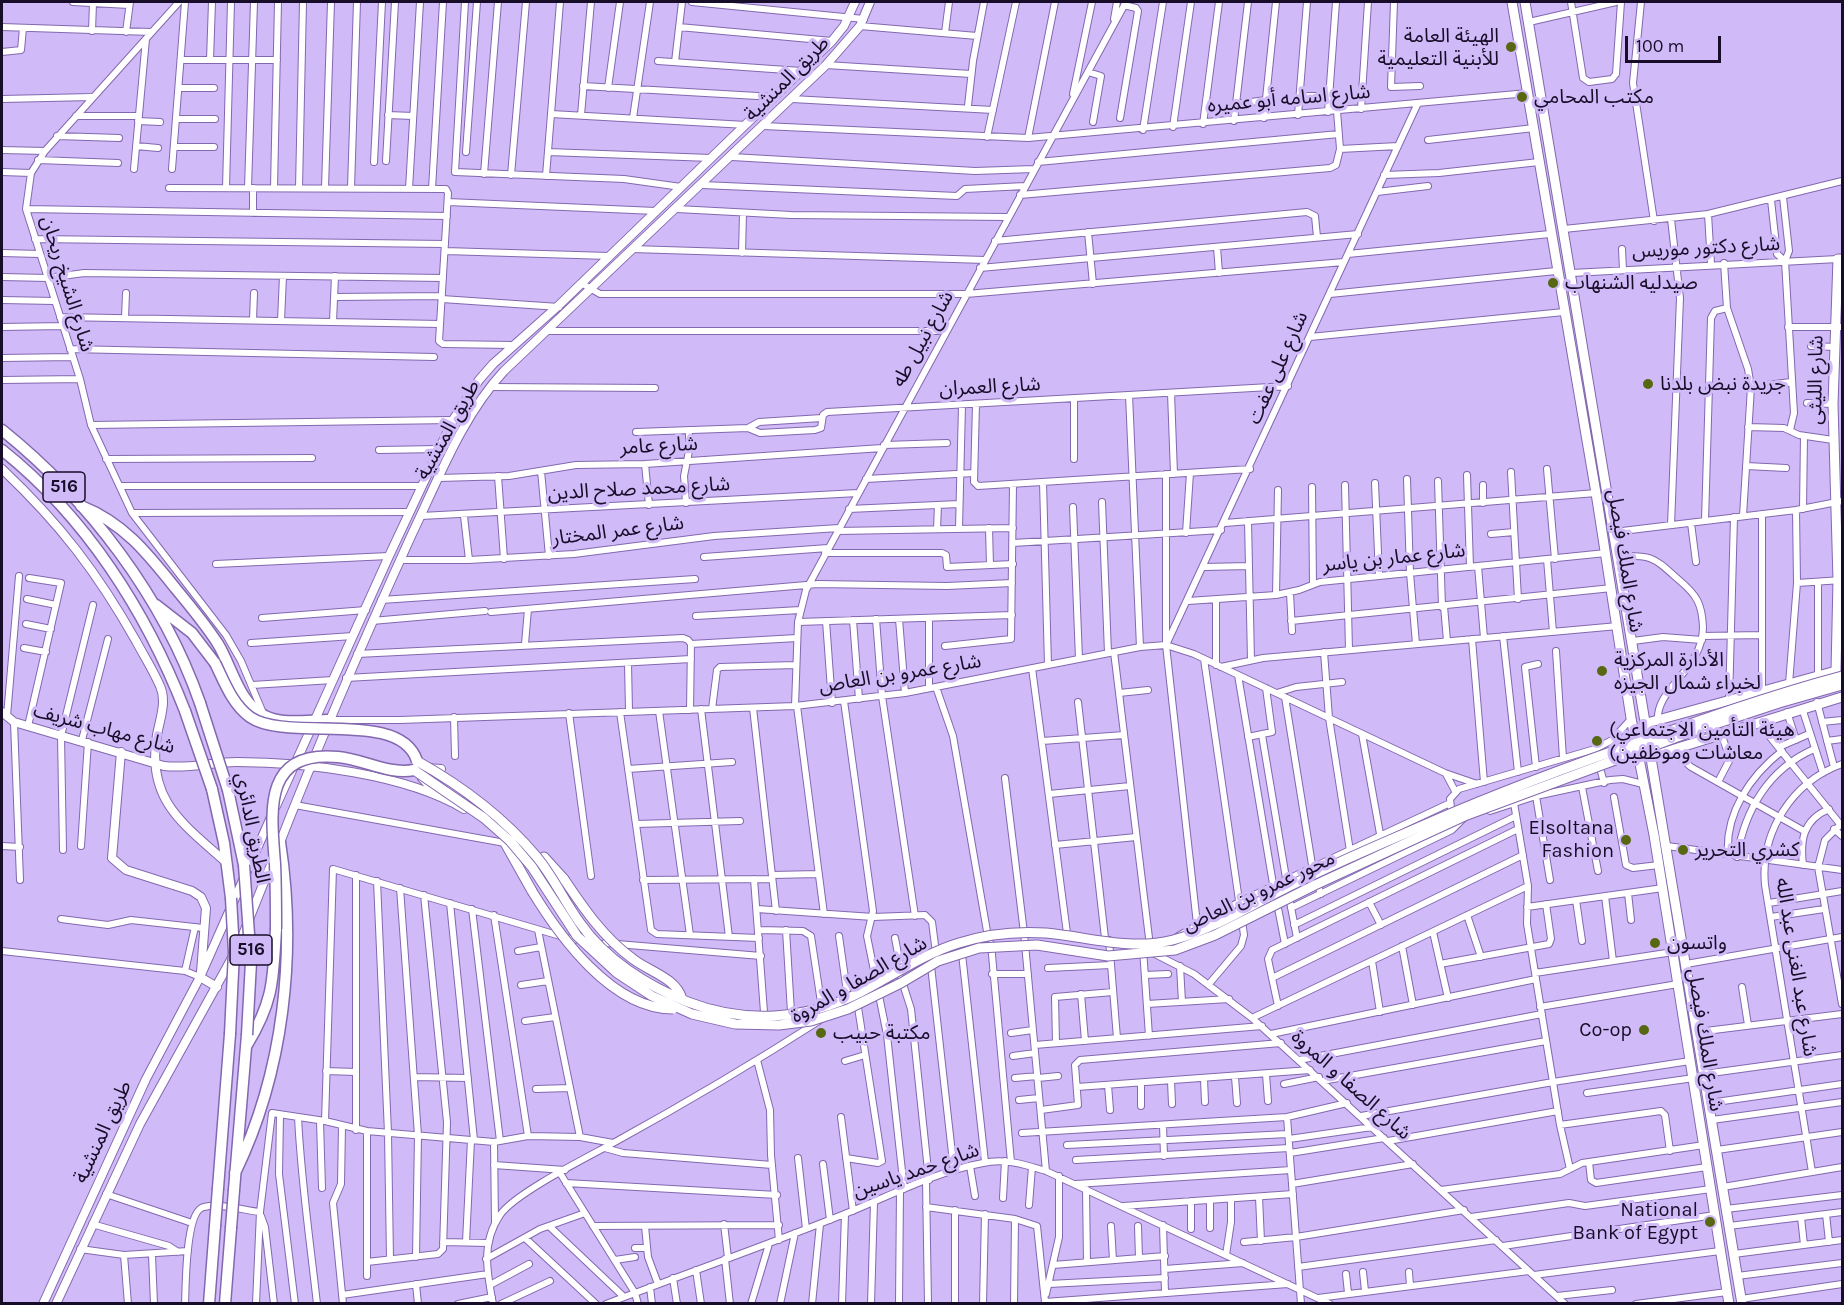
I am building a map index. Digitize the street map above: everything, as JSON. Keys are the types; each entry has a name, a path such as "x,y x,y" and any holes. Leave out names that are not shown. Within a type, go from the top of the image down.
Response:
{"highway":[{"name":"الطريق الدائري","path":"2,430 45,466 81,506 119,552 152,603 185,662 228,790 244,865 251,946 247,1035 225,1304"},
{"name":"الطريق الدائري","path":"2,450 51,498 111,567 154,640 185,711 212,789 227,863 234,961 209,1304"},
{"path":"81,506 116,524 139,544 208,630 247,701 265,716 283,720 328,720"},
{"path":"152,603 192,633 214,663 235,702 256,720 276,727 342,728 392,737 409,745 416,766 394,771 359,760 317,756 300,761 284,775 276,786 270,809 276,929 271,996 260,1023 246,1047"},
{"path":"235,1173 259,1118 278,1049 286,916 280,842"}],"main road":[{"name":"شارع الملك فيصل","path":"1512,2 1556,271 1612,588 1631,718 1657,849 1729,1304"},
{"name":"شارع الملك فيصل","path":"1525,2 1561,206 1742,1301"},
{"path":"1545,198 1559,195"},
{"path":"1547,209 1561,206"},
{"name":"شارع الليثى","path":"1840,259 1838,384 1833,405 1833,440 1839,502 1840,672"},
{"path":"1647,723 1840,672"},
{"name":"محور عمرو بن العاص","path":"680,1004 735,1014 787,1015 846,998 920,958 960,942 1006,932 1047,933 1136,945 1176,939 1211,927 1310,876 1494,795 1692,722 1840,672"},
{"name":"محور عمرو بن العاص","path":"416,766 457,788 515,834 546,869 587,933 608,955 680,1004 735,1024 791,1024 848,1009 901,983 938,961 979,948 1037,945 1108,956 1175,950 1215,935 1315,885 1467,815 1688,733 1779,703 1842,686"},
{"path":"1652,756 1817,702 1841,700"},
{"path":"1683,715 1677,724 1679,735 1683,739 1694,741"},
{"path":"1654,835 1660,837 1665,833"},
{"path":"505,843 532,891 564,938 603,979 641,1002 662,1009 680,1004 672,982 640,964 605,935 564,879 543,857"},
{"path":"1657,849 1661,845 1667,846"}],"street":[{"path":"73,2 130,3 126,32"},
{"name":"شارع الشيخ ريحان","path":"179,2 57,136 38,160 32,173 26,209 80,379 91,424 106,459 132,513 213,615 234,648 265,716"},
{"path":"172,168 185,2"},
{"path":"210,60 212,2"},
{"path":"226,188 231,2"},
{"path":"253,213 251,188 254,2"},
{"path":"274,188 278,2"},
{"path":"299,188 303,2"},
{"path":"325,188 331,2"},
{"path":"351,188 357,2"},
{"path":"374,162 382,2"},
{"path":"386,161 395,2"},
{"path":"409,189 420,2"},
{"path":"432,189 442,2"},
{"path":"465,2 454,170 456,173 639,180 682,188"},
{"path":"466,152 477,2"},
{"path":"484,174 498,2"},
{"path":"511,175 526,2"},
{"path":"546,176 560,2"},
{"path":"581,115 591,2"},
{"path":"608,88 620,2"},
{"path":"633,118 650,2"},
{"path":"675,62 682,2"},
{"path":"692,2 849,17 862,23 977,36"},
{"name":"طريق المنشية","path":"43,1304 146,1079 200,977 389,556 453,420 479,380 512,345 557,307 832,41 849,17 855,2"},
{"name":"طريق المنشية","path":"56,1304 106,1194 167,1073 217,987 248,924 309,766 371,621 439,478 490,387 546,331 826,66 862,23 870,2"},
{"path":"945,33 949,2"},
{"path":"968,106 971,74 984,2"},
{"path":"987,137 1016,2"},
{"path":"1028,138 1055,2"},
{"path":"1072,100 1092,2"},
{"path":"1113,25 1117,2"},
{"path":"1143,130 1163,2"},
{"path":"1173,127 1191,2"},
{"path":"1203,124 1219,2"},
{"path":"1234,121 1248,2"},
{"path":"1264,118 1276,2"},
{"path":"1298,115 1307,2"},
{"path":"1328,112 1336,2"},
{"path":"1361,109 1368,2"},
{"path":"1394,2 1390,86 1420,86"},
{"path":"1571,2 1584,80 1589,82 1614,77 1621,2"},
{"path":"1529,21 1616,2"},
{"path":"1641,2 1633,83 1654,221"},
{"path":"92,31 93,3"},
{"path":"1120,118 1138,11 1125,3"},
{"name":"شارع نبيل طه","path":"824,914 796,706 797,638 800,610 809,585 827,550 1125,3"},
{"path":"2,27 148,35 134,169"},
{"path":"679,27 832,41"},
{"path":"2,52 21,50 23,28"},
{"path":"181,60 277,60"},
{"path":"658,61 801,70"},
{"path":"826,66 971,74"},
{"path":"1088,72 1101,75 1093,122"},
{"path":"583,86 775,97"},
{"path":"179,88 214,88"},
{"name":"شارع اسامه أبو عميره","path":"763,126 1028,138 1143,130 1528,93"},
{"path":"1300,96 1329,96"},
{"path":"2,99 92,97"},
{"path":"792,99 968,106 993,110"},
{"path":"1236,105 1266,100"},
{"name":"شارع على عفت","path":"1166,645 1225,523 1418,103"},
{"path":"1020,195 1330,168 1336,165 1340,148 1338,111"},
{"path":"551,114 746,125"},
{"path":"388,115 413,116"},
{"path":"76,116 138,118 160,122"},
{"path":"176,119 215,119"},
{"path":"1428,140 1534,128"},
{"path":"732,157 975,171 1339,134"},
{"path":"57,136 119,138"},
{"path":"136,146 158,148"},
{"path":"1340,148 1398,146"},
{"path":"174,147 214,147"},
{"path":"2,150 45,151"},
{"path":"548,152 712,158"},
{"path":"38,160 118,163"},
{"path":"1384,175 1439,173 1539,162"},
{"path":"2,172 32,173"},
{"path":"1564,229 1708,214 1771,201 1842,181"},
{"path":"702,185 957,196 964,189 1025,186"},
{"path":"1377,192 1428,186"},
{"path":"170,188 445,189 448,191 448,202 439,341 443,344 512,345"},
{"path":"1783,197 1789,251 1785,261 1794,416 1790,430"},
{"path":"1771,201 1777,254 1785,261"},
{"path":"448,202 657,211"},
{"path":"26,209 447,216"},
{"path":"677,209 743,213 1008,217"},
{"path":"995,241 1307,212 1315,216 1317,237"},
{"path":"742,252 743,213"},
{"path":"1708,214 1711,264"},
{"path":"1671,219 1674,267 1680,298 1671,525"},
{"path":"1088,232 1093,284"},
{"path":"980,268 1358,234"},
{"path":"1348,254 1550,234"},
{"path":"35,239 445,248 609,256"},
{"path":"1217,247 1219,273"},
{"path":"633,249 985,260"},
{"path":"1622,249 1623,270"},
{"path":"2,254 40,254"},
{"name":"شارع دكتور موريس","path":"1572,273 1724,263 1840,259"},
{"path":"581,284 596,293 612,294 966,294 1344,262"},
{"path":"1724,263 1727,308 1748,369 1751,387 1743,516"},
{"path":"1330,294 1556,271"},
{"path":"2,277 48,278 84,273 443,278"},
{"path":"281,321 283,276"},
{"path":"333,322 335,276"},
{"path":"125,318 126,293"},
{"path":"254,293 254,320"},
{"path":"334,297 442,298 572,308"},
{"path":"2,300 55,301"},
{"path":"1705,521 1711,318 1715,311 1727,308"},
{"path":"1310,337 1564,312"},
{"path":"60,317 440,324"},
{"path":"2,327 63,326"},
{"path":"1788,327 1839,327"},
{"path":"546,331 945,332"},
{"path":"1811,346 1837,347"},
{"path":"70,349 434,357"},
{"path":"2,358 72,357"},
{"path":"2,380 80,379"},
{"path":"479,380 490,387 655,388"},
{"path":"1751,387 1791,382"},
{"name":"شارع العمران","path":"636,432 748,428 760,433 819,430 822,426 822,418 827,412 1288,386"},
{"path":"1171,393 1174,474"},
{"path":"1129,395 1140,647"},
{"path":"1074,399 1074,459"},
{"path":"976,404 974,473 975,484 978,486 1250,469"},
{"path":"1807,404 1833,405"},
{"path":"958,528 962,405"},
{"path":"748,428 759,422 822,418"},
{"path":"91,424 453,420"},
{"path":"1748,427 1790,430 1804,436 1833,440"},
{"path":"686,503 684,476 689,430"},
{"path":"1789,684 1797,583 1804,436"},
{"name":"شارع عامر","path":"439,478 498,476 576,465 645,464 947,443"},
{"path":"379,450 439,449"},
{"path":"106,459 312,458"},
{"path":"645,464 649,505"},
{"path":"1746,466 1786,468"},
{"path":"1547,468 1550,497 1552,632"},
{"path":"2,469 57,526 106,589 161,687 162,708 155,764 156,780 174,813 227,863"},
{"path":"542,471 549,556"},
{"path":"1511,472 1518,599"},
{"path":"866,479 974,473"},
{"path":"1186,533 1190,473"},
{"path":"1166,474 1166,645 1197,924"},
{"path":"1467,475 1470,567"},
{"path":"498,476 504,559"},
{"path":"1407,479 1412,610 1416,644"},
{"path":"1438,480 1439,570 1447,641"},
{"path":"1043,482 1048,665"},
{"path":"1375,483 1379,576"},
{"path":"945,646 1011,639 1013,484"},
{"path":"1483,484 1484,502"},
{"path":"1345,485 1349,650"},
{"path":"120,486 421,486"},
{"path":"1312,488 1313,584"},
{"path":"1276,595 1278,490"},
{"name":"شارع محمد صلاح الدين","path":"421,516 464,516 858,493"},
{"path":"1225,523 1596,494"},
{"path":"1102,502 1111,653 1119,693 1152,953 1197,924 1239,902 1287,882 1380,834 1450,803"},
{"path":"1614,532 1839,502"},
{"path":"849,509 959,504"},
{"path":"937,529 938,505"},
{"path":"1073,507 1079,659"},
{"path":"132,513 409,512"},
{"path":"1762,514 1762,692"},
{"path":"464,516 469,560"},
{"path":"1729,702 1734,517"},
{"path":"1248,521 1251,660"},
{"path":"1691,523 1696,562"},
{"path":"989,528 990,565"},
{"name":"شارع عمر المختار","path":"400,560 469,560 549,556 714,536 838,530 1013,528"},
{"path":"1013,543 1221,530"},
{"path":"1491,534 1514,532"},
{"path":"704,557 827,550 942,553 946,555 946,566 1013,564"},
{"name":"شارع عمار بن ياسر","path":"1188,601 1276,595 1290,593 1313,584 1347,579 1606,553"},
{"path":"216,564 389,556"},
{"path":"1618,556 1652,557 1695,594 1702,610 1703,638 1696,658 1660,704 1658,721"},
{"path":"1204,567 1249,566"},
{"path":"1478,566 1484,638"},
{"path":"19,576 8,717 20,847 20,880"},
{"path":"28,726 61,583 29,578"},
{"path":"381,600 695,579"},
{"path":"1797,583 1840,580"},
{"path":"1818,582 1818,676"},
{"path":"371,621 809,585 1012,583"},
{"path":"1291,621 1612,588"},
{"path":"1290,593 1292,631"},
{"path":"27,599 56,605"},
{"path":"1215,600 1219,666 1324,652 1618,626"},
{"path":"63,850 61,736 93,605"},
{"path":"525,644 528,609"},
{"path":"262,618 366,610"},
{"path":"696,616 800,610"},
{"path":"798,622 1012,615"},
{"path":"929,618 932,688 953,736 989,937 1008,1162 1003,1198"},
{"path":"876,619 882,696 915,916"},
{"path":"899,619 905,693"},
{"path":"853,620 860,699"},
{"path":"826,621 832,703"},
{"path":"26,624 51,629"},
{"path":"1633,641 1664,637 1703,638 1761,635"},
{"path":"252,643 353,636"},
{"path":"1503,636 1518,772"},
{"path":"357,654 683,638 691,644 690,710"},
{"path":"691,644 797,638"},
{"path":"81,846 85,741 108,639"},
{"path":"1472,639 1480,783"},
{"name":"شارع عمرو بن العاص","path":"328,720 753,708 832,703 905,693 1140,647 1166,645 1204,659 1445,773 1480,783"},
{"path":"24,648 46,652"},
{"path":"1556,651 1563,758"},
{"path":"1324,652 1329,718 1350,851"},
{"path":"346,678 691,659"},
{"path":"1204,659 1243,941 1209,984"},
{"path":"628,663 630,711"},
{"path":"1536,767 1524,667 1538,664"},
{"path":"712,709 717,670 720,667 796,665"},
{"path":"1032,668 1067,933"},
{"path":"1238,675 1285,944"},
{"path":"252,685 333,680"},
{"path":"1277,693 1296,687 1342,682"},
{"path":"1248,737 1272,731 1266,688"},
{"path":"1119,693 1148,690"},
{"path":"1284,697 1312,868 1321,894"},
{"path":"844,701 873,917 867,936 887,1035 902,1190 899,1304"},
{"path":"1078,702 1111,965 1117,1038"},
{"path":"1817,702 1834,767"},
{"path":"1802,707 1823,773"},
{"path":"753,708 776,911"},
{"path":"701,709 729,937"},
{"path":"659,711 690,935"},
{"path":"620,712 652,932 759,938"},
{"path":"1787,712 1796,740"},
{"path":"569,713 591,876"},
{"name":"شارع مهاب شريف","path":"8,717 28,726 85,741 155,764 183,767 226,762 295,765 364,775 438,796 474,815 505,843"},
{"path":"454,717 455,756"},
{"path":"1464,818 1453,812 1450,803 1455,791 1595,749 1612,740 1631,718"},
{"path":"1822,722 1842,720"},
{"path":"1757,722 1841,823 1821,847 1818,867 1842,1004"},
{"path":"1362,734 1380,834"},
{"path":"1718,782 1730,759 1721,734"},
{"path":"1728,855 1730,825 1759,770 1781,749 1809,734"},
{"path":"1041,741 1124,735"},
{"path":"1262,735 1297,938"},
{"path":"1827,741 1842,739"},
{"path":"1595,749 1604,783"},
{"path":"1737,857 1745,823 1754,803 1774,777 1791,762 1814,749"},
{"path":"1671,750 1686,763 1804,831"},
{"path":"121,752 111,851 114,861 126,870 196,893 203,900 206,908 185,971"},
{"path":"628,769 732,762"},
{"name":"شارع عبد الغنى عبد الله","path":"1812,1172 1768,903 1765,861 1779,818 1789,802 1808,783 1842,764"},
{"path":"438,796 422,778 427,768 441,769"},
{"path":"1445,773 1455,791"},
{"path":"1005,778 1024,933 1046,1171"},
{"path":"1292,908 1452,830 1464,818 1536,796 1623,779 1643,784"},
{"path":"1048,794 1130,786"},
{"path":"1582,787 1598,871"},
{"path":"1536,796 1550,880"},
{"path":"1614,797 1626,865 1633,868 1659,865"},
{"path":"1514,803 1528,886 1527,924 1560,1125 1570,1169"},
{"path":"295,805 505,843"},
{"path":"1803,865 1801,846 1804,831 1816,816 1829,809"},
{"path":"1294,925 1516,816"},
{"path":"636,824 740,821"},
{"path":"1278,1006 1269,954 1518,829"},
{"path":"1834,829 1842,837"},
{"path":"1055,845 1136,837"},
{"path":"2,846 20,847"},
{"path":"1667,846 1842,870"},
{"path":"1272,978 1523,855"},
{"path":"322,1188 322,1121 326,1071 333,868 574,940"},
{"path":"643,879 754,879 819,874"},
{"path":"356,875 356,1130"},
{"path":"754,879 764,1012"},
{"path":"377,881 388,1133 390,1259"},
{"path":"1252,1018 1528,886"},
{"path":"400,888 418,1135 416,1257"},
{"path":"1527,907 1663,888"},
{"path":"1768,903 1842,891"},
{"path":"1628,893 1631,920"},
{"path":"367,1262 441,1254 443,1242 447,1125 424,895"},
{"path":"1605,896 1613,961"},
{"path":"1576,900 1582,941"},
{"path":"1369,902 1381,926"},
{"path":"450,903 472,1140 466,1242"},
{"path":"1440,964 1531,948 1551,942 1546,904"},
{"path":"472,909 497,1141 494,1165 495,1222"},
{"path":"757,909 873,917 925,915 931,920 954,1171"},
{"path":"1771,917 1824,909"},
{"path":"494,915 528,1136"},
{"path":"1467,915 1481,957"},
{"path":"61,919 103,925 131,920 199,928"},
{"path":"199,928 200,977"},
{"path":"538,930 580,1137"},
{"path":"759,930 808,933 813,942 823,1018"},
{"path":"786,930 791,1012"},
{"path":"1433,932 1448,998"},
{"name":"شارع الصفا و المروة","path":"492,1300 486,1258 488,1243 495,1222 511,1203 562,1171 757,1060 900,972 933,955 989,937 1024,933 1067,933 1107,939 1152,953 1180,966 1230,999 1321,1079 1565,1304"},
{"path":"839,936 849,1002"},
{"path":"1686,964 1831,941 1842,937"},
{"path":"895,938 900,972 910,1009 927,1180 928,1304"},
{"path":"605,943 761,956"},
{"path":"961,945 985,1162"},
{"path":"1402,946 1413,1005"},
{"path":"518,951 541,947"},
{"path":"1143,950 1149,1036"},
{"path":"2,951 185,971 217,987"},
{"path":"1271,1034 1448,998 1535,976 1673,952"},
{"path":"1372,961 1380,1012"},
{"path":"1048,968 1111,965"},
{"path":"1180,966 1182,1002"},
{"path":"992,974 1028,974"},
{"path":"1145,975 1168,974"},
{"path":"521,985 548,981"},
{"path":"1299,1060 1678,984"},
{"path":"1742,987 1748,1025"},
{"path":"1056,1043 1055,997 1113,992"},
{"path":"1081,994 1085,1041"},
{"path":"846,1158 878,1163 882,1161 856,998"},
{"path":"1147,1004 1230,999"},
{"path":"1698,1032 1842,1014"},
{"path":"525,1021 555,1017"},
{"path":"1035,1045 1262,1026"},
{"path":"1011,1033 1033,1030"},
{"path":"1284,1084 1546,1041"},
{"path":"1041,1110 1076,1106 1077,1062 1281,1043"},
{"path":"1013,1056 1035,1053"},
{"path":"845,1061 865,1055"},
{"path":"1704,1074 1842,1055"},
{"path":"757,1060 770,1110 772,1165 780,1240"},
{"path":"1361,1116 1553,1082 1690,1061"},
{"path":"1077,1088 1310,1070"},
{"path":"326,1071 356,1072"},
{"path":"1266,1074 1268,1101"},
{"path":"1015,1078 1058,1076"},
{"path":"414,1077 468,1078"},
{"path":"1235,1077 1237,1103"},
{"path":"1587,1094 1694,1078"},
{"path":"1204,1079 1205,1102"},
{"path":"1171,1081 1172,1104"},
{"path":"1141,1083 1141,1107"},
{"path":"1709,1103 1842,1084"},
{"path":"1108,1085 1110,1110"},
{"path":"536,1089 570,1088"},
{"path":"1019,1100 1039,1098"},
{"path":"1712,1120 1842,1102"},
{"path":"1022,1133 1287,1117 1347,1103"},
{"path":"1560,1125 1661,1111 1665,1115 1670,1151"},
{"path":"1076,1160 1290,1150 1386,1139 1558,1112"},
{"path":"256,1304 260,1212 272,1113 322,1121 356,1130 388,1133 497,1141 528,1136 580,1137 613,1143"},
{"path":"279,1115 279,1174 295,1304"},
{"path":"841,1117 853,1211"},
{"path":"1287,1117 1301,1304"},
{"path":"298,1118 300,1172 306,1200 317,1304"},
{"path":"1163,1125 1164,1156"},
{"path":"342,1126 341,1180 335,1194 333,1208 343,1304"},
{"path":"1067,1145 1289,1136 1372,1127"},
{"path":"367,1131 367,1276"},
{"path":"1717,1150 1842,1132"},
{"path":"1442,1190 1560,1174 1589,1162 1704,1145"},
{"path":"605,1148 623,1153 772,1165"},
{"path":"798,1158 806,1229"},
{"name":"شارع حمد ياسين","path":"606,1304 780,1240 927,1180 985,1162 1008,1162 1059,1176 1330,1304"},
{"path":"1589,1162 1591,1180 1596,1183 1707,1167"},
{"path":"823,1164 830,1220"},
{"path":"1292,1184 1413,1164"},
{"path":"494,1165 562,1171 566,1183 635,1293 638,1304"},
{"path":"970,1166 975,1196"},
{"path":"1029,1205 1032,1167"},
{"path":"1723,1187 1842,1167"},
{"path":"1075,1184 1291,1170"},
{"path":"1045,1303 1059,1224 1059,1176"},
{"path":"566,1183 777,1195"},
{"path":"1086,1189 1087,1262"},
{"path":"1471,1217 1569,1203 1585,1206 1711,1189"},
{"path":"106,1194 192,1223"},
{"path":"1121,1206 1293,1194"},
{"path":"1726,1209 1842,1195"},
{"path":"1260,1197 1261,1241"},
{"path":"1226,1255 1231,1222 1231,1198"},
{"path":"1210,1200 1210,1228"},
{"path":"1191,1201 1191,1229"},
{"path":"871,1304 874,1202"},
{"path":"185,1304 188,1251 194,1214 202,1207 260,1212"},
{"path":"926,1207 1015,1219 1031,1222 1037,1226 1040,1232 1045,1303"},
{"path":"955,1304 956,1210"},
{"path":"1244,1242 1296,1237 1464,1210"},
{"path":"260,1212 265,1227 274,1304"},
{"path":"1729,1226 1842,1212"},
{"path":"486,1258 549,1226 585,1213"},
{"path":"842,1304 845,1214"},
{"path":"983,1304 985,1214"},
{"path":"1826,1214 1829,1242"},
{"path":"1503,1246 1715,1215"},
{"path":"1800,1217 1804,1245"},
{"path":"1014,1304 1015,1219"},
{"path":"92,1224 169,1246 178,1252"},
{"path":"724,1224 730,1304"},
{"path":"812,1304 820,1224"},
{"path":"593,1226 779,1225"},
{"path":"1162,1225 1165,1293"},
{"path":"549,1226 624,1297"},
{"path":"645,1226 646,1248 658,1284"},
{"path":"1111,1226 1113,1260"},
{"path":"1138,1226 1139,1258"},
{"path":"780,1304 795,1233"},
{"path":"525,1238 596,1304"},
{"path":"1298,1267 1496,1240"},
{"path":"1734,1254 1842,1240"},
{"path":"443,1242 488,1243"},
{"path":"751,1304 769,1244"},
{"path":"635,1248 646,1248"},
{"path":"80,1249 124,1255 188,1251"},
{"path":"1317,1298 1720,1251"},
{"path":"124,1255 128,1304"},
{"path":"152,1255 154,1304"},
{"path":"1053,1265 1165,1256"},
{"path":"615,1260 635,1257"},
{"path":"1165,1269 1243,1263"},
{"path":"1737,1276 1842,1263"},
{"path":"490,1285 529,1264"},
{"path":"696,1270 701,1304"},
{"path":"1363,1272 1365,1291"},
{"path":"1408,1272 1410,1286"},
{"path":"342,1295 488,1274"},
{"path":"1346,1274 1348,1293"},
{"path":"673,1278 677,1304"},
{"path":"1049,1284 1165,1278"},
{"path":"501,1304 550,1281"},
{"path":"416,1284 418,1304"},
{"path":"1045,1303 1289,1284"},
{"path":"1742,1301 1842,1284"},
{"path":"650,1287 652,1304"},
{"path":"1557,1296 1612,1290"},
{"path":"1639,1303 1694,1300 1728,1292"},
{"path":"460,1303 492,1300"}],"place":[{"name":"الهيئة العامة للأبنية التعليمية","path":"1511,47"},
{"name":"مكتب المحامي","path":"1522,97"},
{"name":"صيدليه الشنهاب","path":"1553,283"},
{"name":"جريدة نبض بلدنا","path":"1648,384"},
{"name":"الأدارة المركزية لخبراء شمال الجيزه","path":"1602,671"},
{"name":"(هيئة التأمين الاجتماعي (معاشات وموظفين","path":"1597,741"},
{"name":"Elsoltana Fashion","path":"1626,840"},
{"name":"كشري التحرير","path":"1683,850"},
{"name":"واتسون","path":"1655,943"},
{"name":"Co-op","path":"1644,1030"},
{"name":"مكتبة حبيب","path":"821,1033"},
{"name":"National Bank of Egypt","path":"1710,1222"}]}
